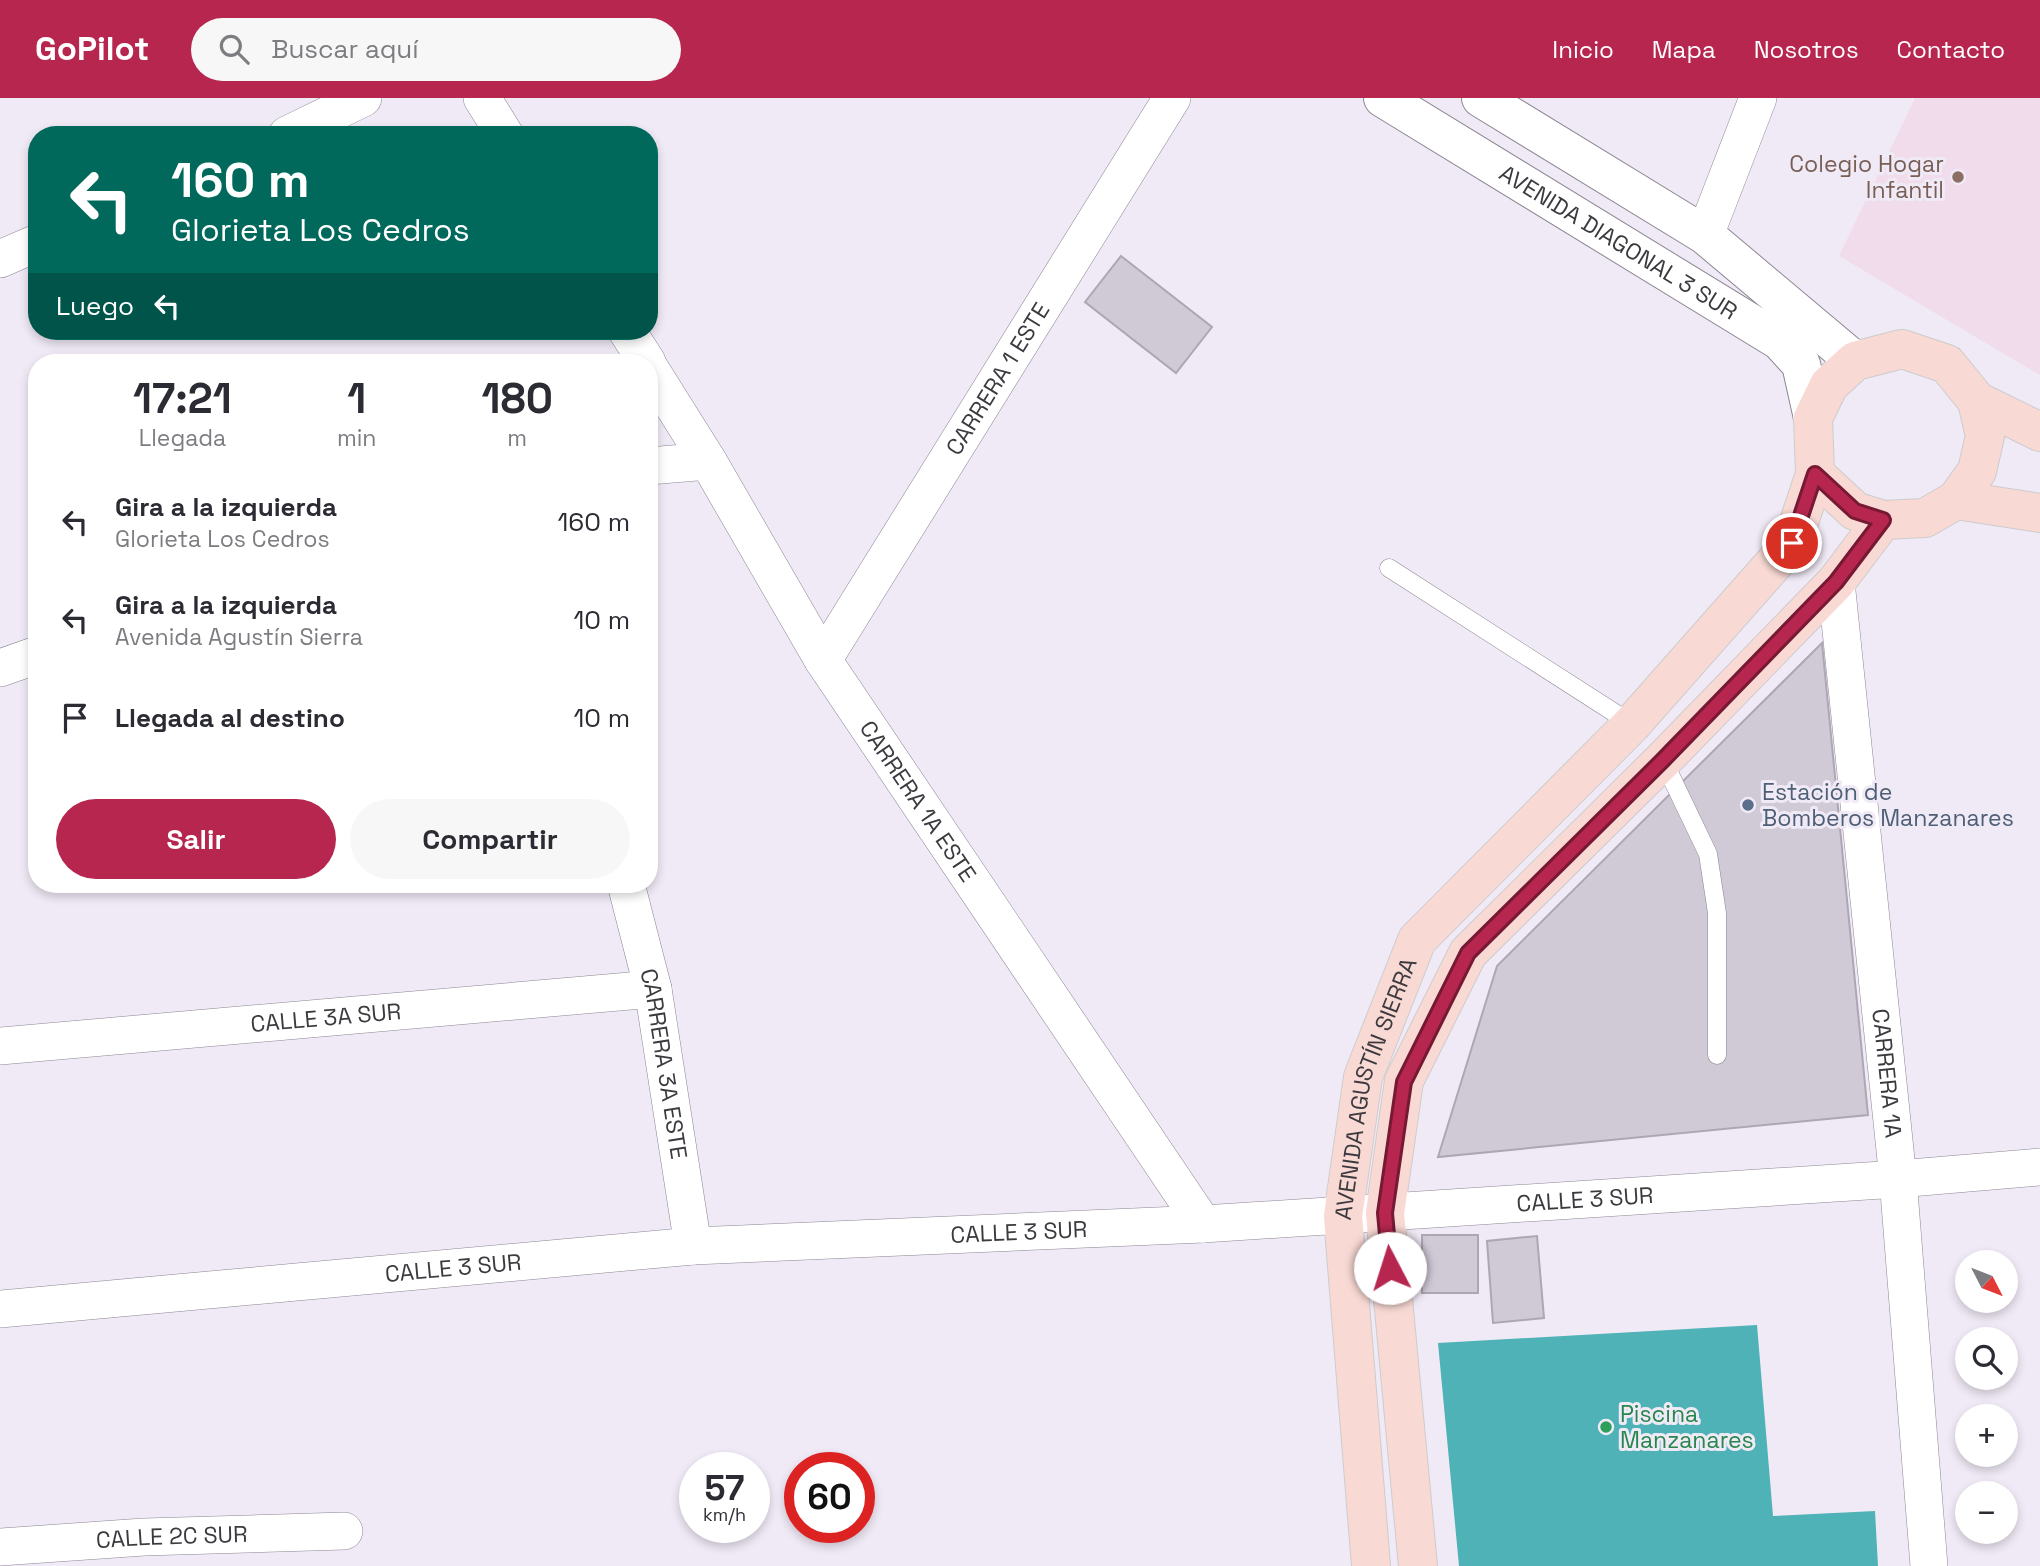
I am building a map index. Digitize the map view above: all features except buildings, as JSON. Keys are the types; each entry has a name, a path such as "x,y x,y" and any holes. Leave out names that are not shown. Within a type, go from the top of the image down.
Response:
{"main road":[{"name":"AVENIDA DIAGONAL 3 SUR","path":"1383,98 1780,341 1801,364 1813,418"},
{"name":"AVENIDA DIAGONAL 3 SUR","path":"1481,98 1705,235 1855,361"},
{"path":"1978,401 1985,436 1977,471 1956,500 1925,518 1883,520 1855,511 1815,474 1813,418 1829,385 1855,361 1902,349 1947,364 1978,401 2040,432"},
{"name":"AVENIDA AGUSTÍN SIERRA","path":"1371,1566 1343,1216 1363,1077 1417,940 1632,724 1792,543 1815,474"},
{"path":"1956,500 2040,513"},
{"name":"AVENIDA AGUSTÍN SIERRA","path":"1418,1566 1385,1213 1404,1082 1468,953 1663,760 1836,582 1883,520"}],"street":[{"path":"482,98 499,126"},
{"name":"CARRERA 1 ESTE","path":"823,660 1172,98"},
{"path":"1705,235 1758,98"},
{"path":"306,126 361,99"},
{"path":"0,259 28,247"},
{"name":"CARRERA 1A ESTE","path":"658,380 823,660 1203,1224"},
{"path":"658,465 708,461"},
{"name":"CARRERA 1A","path":"1836,582 1898,1179 1929,1566"},
{"path":"0,668 28,658"},
{"name":"CARRERA 3A ESTE","path":"628,893 653,989 694,1246"},
{"name":"CALLE 3A SUR","path":"0,1046 653,989"},
{"name":"CALLE 3 SUR","path":"0,1309 694,1246 1343,1216 2040,1167"},
{"name":"CALLE 2C SUR","path":"0,1547 145,1551 344,1531"}],"lane":[{"path":"1389,568 1632,724"},
{"path":"1663,760 1707,854 1717,913 1717,1055"}],"shaded area":[{"name":"Colegio Hogar Infantil","path":"1915,98 2040,98 2040,375 1839,256"}],"water":[{"name":"Piscina Manzanares","path":"1757,1325 1773,1516 1875,1511 1878,1566 1459,1566 1438,1343"}],"place":[{"name":"Colegio Hogar Infantil","path":"1958,177"},
{"name":"Estación de Bomberos Manzanares","path":"1748,805"},
{"name":"Piscina Manzanares","path":"1606,1427"}],"route":[{"path":"1390,1268 1385,1213 1404,1082 1468,953 1663,760 1836,582 1883,520 1855,511 1815,474 1792,543"}]}
